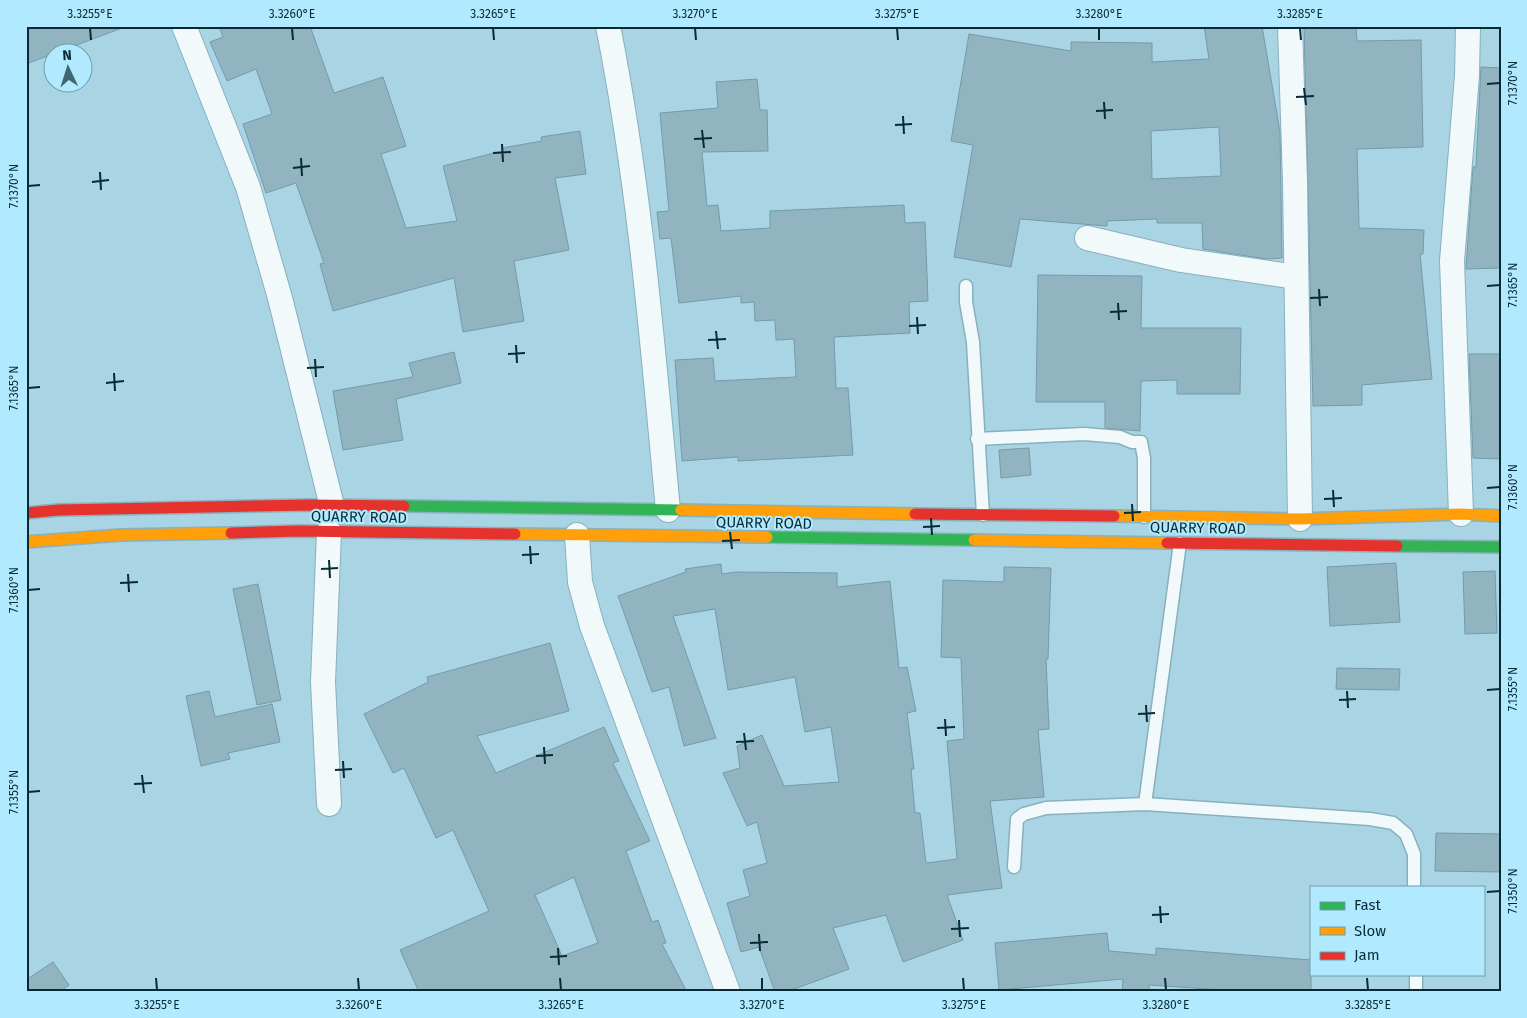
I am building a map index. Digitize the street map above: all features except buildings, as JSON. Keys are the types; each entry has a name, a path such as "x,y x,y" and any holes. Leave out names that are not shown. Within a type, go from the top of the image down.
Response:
{"main road":[{"name":"QUARRY ROAD","path":"26,513 59,510 332,506 1300,519 1461,514 1501,516"},
{"name":"QUARRY ROAD","path":"26,542 121,535 329,532 1501,547"}],"street":[{"path":"184,26 248,187 280,298 332,506"},
{"path":"608,26 618,77 638,209 668,510"},
{"path":"1290,26 1295,181 1300,519"},
{"path":"1461,514 1452,261 1467,76 1468,26"},
{"path":"1087,238 1180,260 1296,277"},
{"path":"329,532 323,682 329,804"},
{"path":"577,535 580,582 592,626 728,992"}],"lane":[{"path":"966,286 966,302 973,342 977,439 983,515"},
{"path":"977,439 1084,434 1120,437 1132,442 1141,442 1144,458 1144,517"},
{"path":"1145,804 1180,543"},
{"path":"1014,867 1017,819 1024,814 1046,808 1145,804 1306,813 1393,823 1406,834 1414,854 1414,886"},
{"path":"1416,976 1416,992"}],"traffic: fast":[{"path":"404,506 681,510"},
{"path":"767,537 974,540"},
{"path":"1397,546 1501,547"}],"traffic: slow":[{"path":"681,510 915,514"},
{"path":"1114,516 1300,519 1461,514 1501,516"},
{"path":"26,542 121,535 231,533"},
{"path":"515,534 767,537"},
{"path":"974,540 1167,543"}],"traffic: jam":[{"path":"26,513 59,510 310,505 404,506"},
{"path":"915,514 1114,516"},
{"path":"231,533 298,531 515,534"},
{"path":"1167,543 1397,546"}]}
